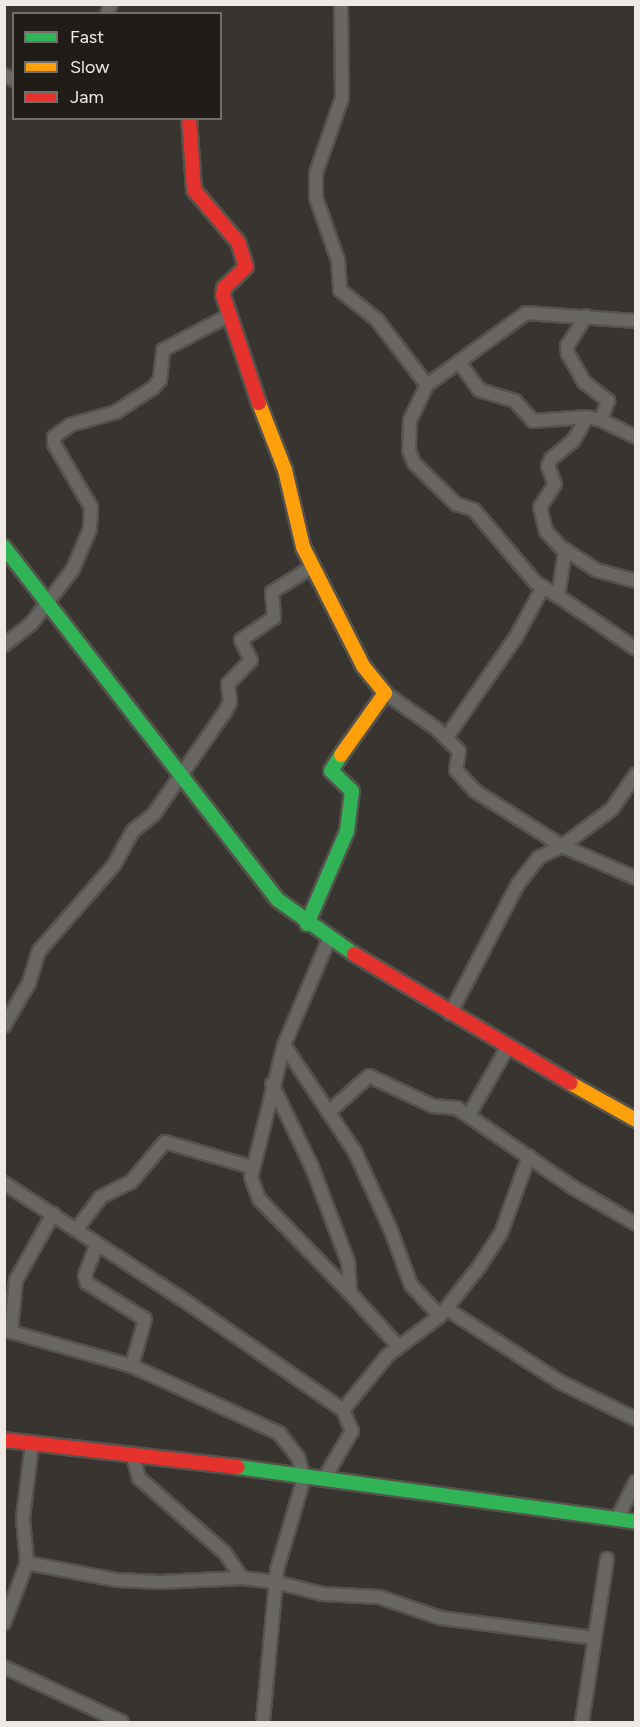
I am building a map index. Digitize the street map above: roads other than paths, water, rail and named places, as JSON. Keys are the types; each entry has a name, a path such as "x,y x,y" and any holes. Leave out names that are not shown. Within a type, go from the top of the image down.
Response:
{"street":[{"path":"341,4 342,98 316,174 316,198 338,260 340,290 377,320 427,385"},
{"path":"189,120 194,190 238,242 246,267 222,291 228,316 281,458 312,567 363,666 386,693 459,750 456,770 475,791 562,846 636,878"},
{"path":"636,321 526,313 427,385 410,420 409,450 414,463 456,504 474,510 509,550 514,562 543,587 636,649"},
{"path":"4,645 31,624 80,556 92,516 81,484 54,444 54,438 70,424 109,416 153,388 159,380 163,350 228,316"},
{"path":"586,316 567,350 584,382 608,401 601,420"},
{"path":"459,362 479,390 515,401 533,421 586,417 601,420 636,437"},
{"path":"586,417 573,441 549,462 555,484 540,507 546,531 564,549 596,570 636,581"},
{"path":"4,547 278,900 329,939 450,1014 636,1120"},
{"path":"558,596 564,549"},
{"path":"4,1026 29,983 39,951 114,865 130,834 152,816 228,706 228,684 251,660 242,638 273,620 272,591 312,567"},
{"path":"446,738 516,637 543,587"},
{"path":"307,924 347,831 352,791 332,776 331,771 353,734 386,693"},
{"path":"450,1014 527,870 538,858 562,846 612,809 636,774"},
{"path":"329,939 284,1045 251,1167 259,1199 398,1346"},
{"path":"284,1045 330,1111 360,1163 411,1286 443,1312 560,1382 636,1419"},
{"path":"469,1115 507,1048"},
{"path":"330,1111 369,1076 433,1106 457,1108 636,1224"},
{"path":"272,1084 312,1167 348,1262 350,1293"},
{"path":"76,1230 101,1197 131,1182 165,1142 251,1167"},
{"path":"342,1410 398,1346 443,1312 501,1233 529,1156"},
{"path":"4,1183 342,1410 352,1431 325,1478"},
{"path":"53,1214 16,1280 8,1330 132,1365 279,1433 295,1450 304,1478 275,1582 263,1722"},
{"path":"97,1244 85,1276 87,1282 145,1319 132,1365"},
{"path":"4,1440 304,1478 325,1478 636,1522"},
{"path":"4,1623 27,1563 22,1518 32,1444"},
{"path":"134,1457 139,1478 225,1553 242,1578"},
{"path":"617,1519 636,1481"},
{"path":"582,1722 607,1559"},
{"path":"27,1563 117,1580 160,1582 242,1578 275,1582 323,1594 379,1597 441,1618 594,1638"},
{"path":"4,1667 122,1722"}]}
